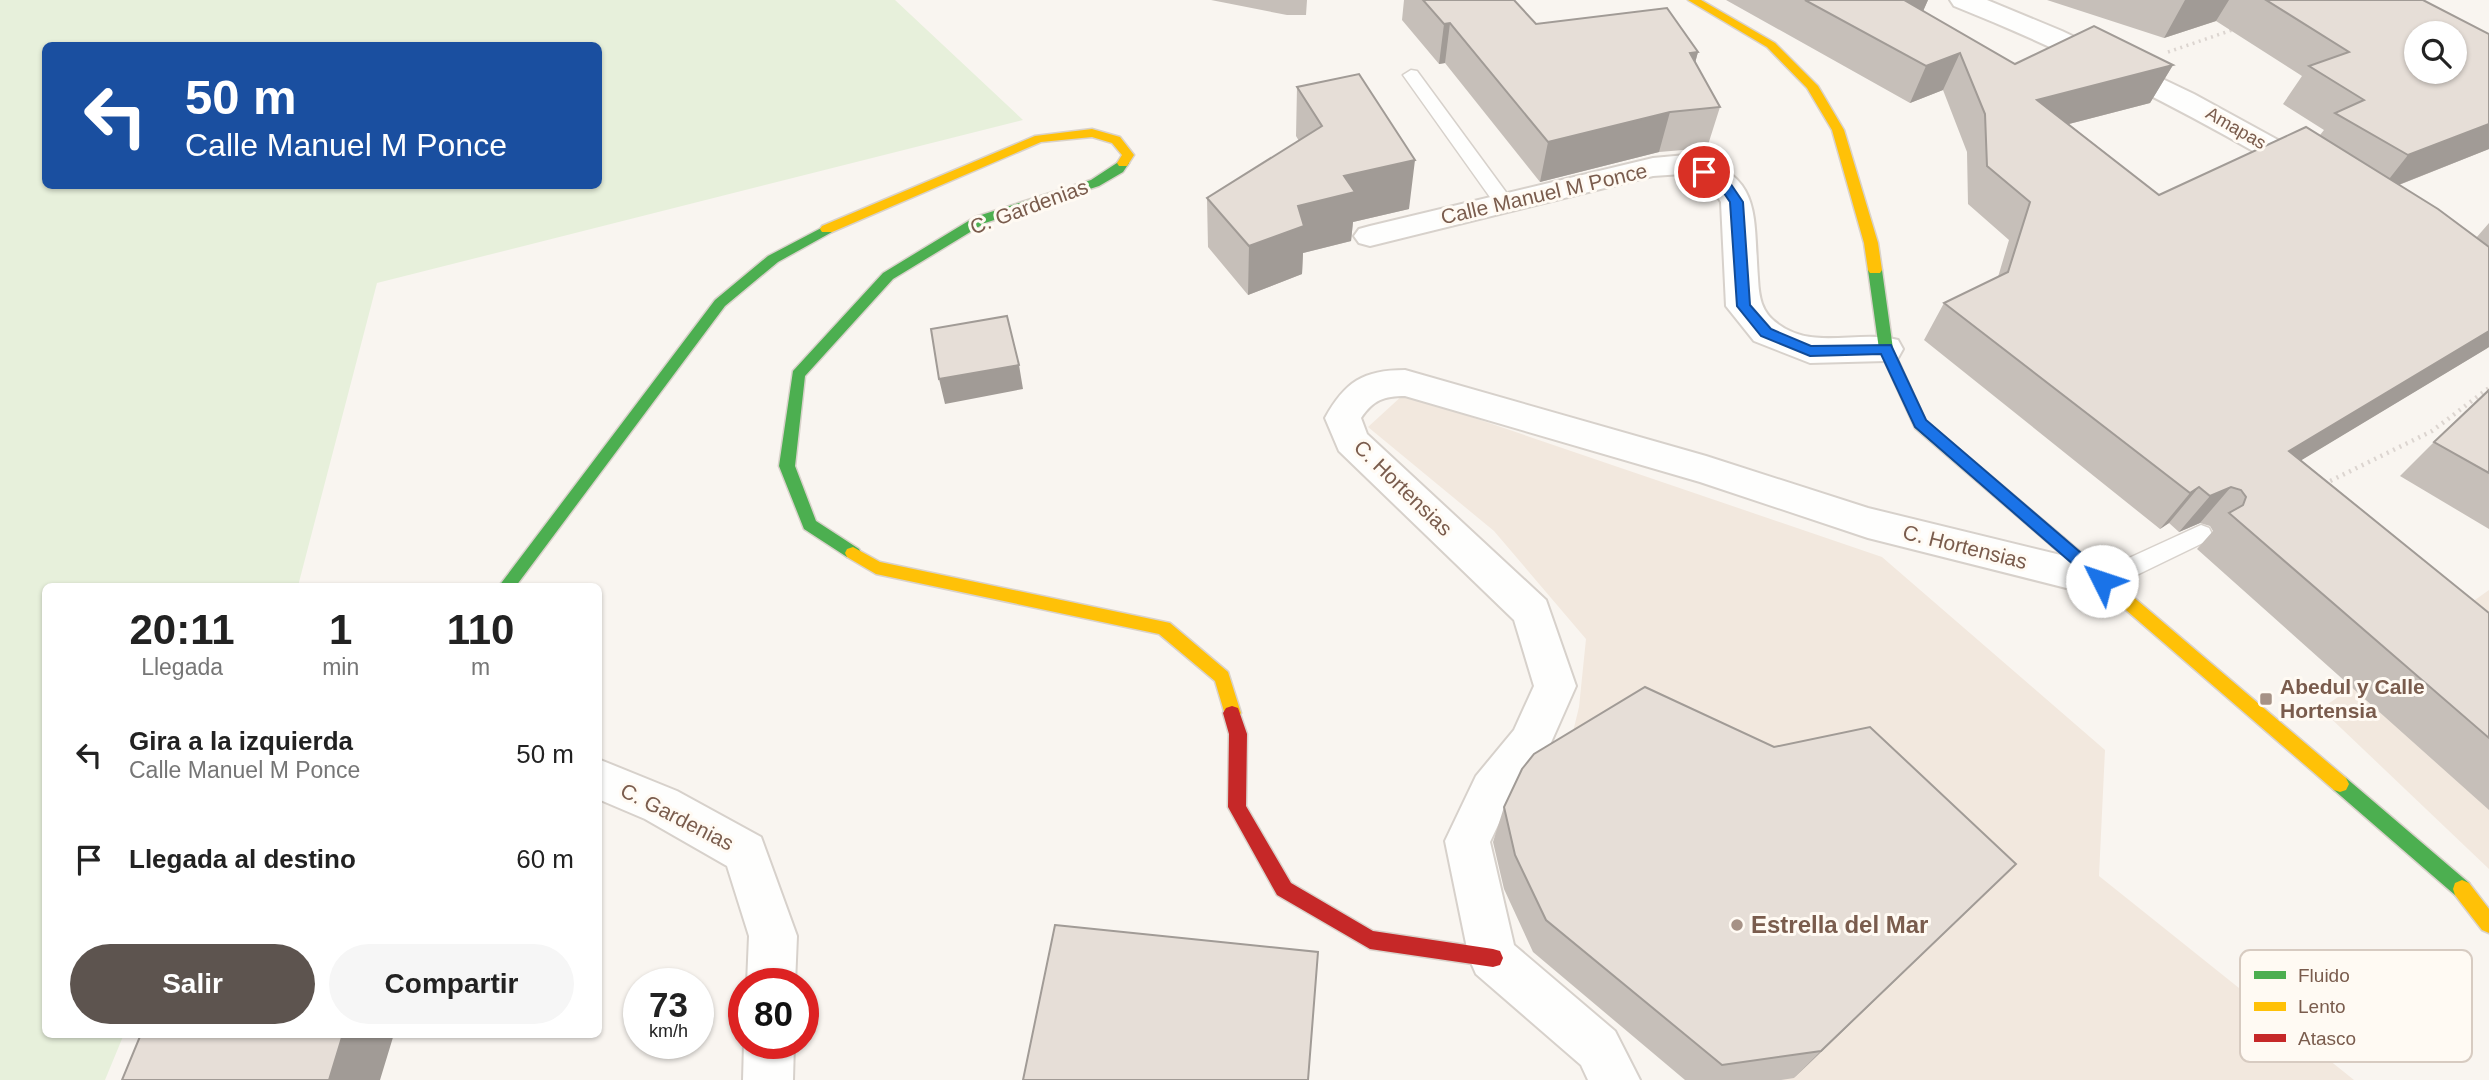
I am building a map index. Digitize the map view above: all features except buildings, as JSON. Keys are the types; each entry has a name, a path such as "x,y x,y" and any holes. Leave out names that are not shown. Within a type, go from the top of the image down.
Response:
{"main road":[{"path":"1693,0 1771,45 1812,86 1838,130 1871,243 1886,349 1920,424 2462,889 2489,924"},
{"name":"C. Gardenias","path":"509,583 720,303 773,259 836,224 1039,139 1092,133 1116,140 1128,155 1119,169 1095,183 980,220 888,276 798,375 787,466 810,525 876,568 1164,628 1222,677 1238,734 1237,807 1284,889 1370,940 1493,958"}],"street":[{"name":"Amapas","path":"1963,0 2122,68 2216,115 2337,186"},
{"name":"Calle Manuel M Ponce","path":"1370,236 1653,167 1686,164 1722,180 1737,202 1744,306 1766,333 1810,351 1886,349"},
{"name":"C. Hortensias","path":"1493,958 1467,841 1492,790 1530,743 1555,686 1532,612 1352,441 1343,418 1355,396 1382,382 1405,383 1706,470 1868,523 2102,581"},
{"name":"C. Gardenias","path":"602,780 661,805 745,852 773,936 772,968"},
{"path":"1493,958 1598,1048 1615,1080"},
{"path":"768,1080 769,1059"}],"lane":[{"path":"1411,75 1504,203"},
{"path":"2102,581 2201,534"}],"path":[{"path":"2122,68 2240,27"},
{"path":"2321,485 2403,450 2467,409 2489,388"}],"shaded area":[{"path":"1404,394 1882,557 2105,750 2099,876 2240,989 2240,1062 2332,1062 2354,1080 1710,1080 1534,893 1579,707 1586,639 1494,531 1368,427"},
{"path":"2489,590 2489,869 2321,709"}],"green space":[{"path":"0,0 895,0 1023,120 377,283 299,583 42,583 42,1038 122,1038 105,1080 0,1080"}],"traffic: fast":[{"path":"853,553 810,525 787,466 798,375 888,276 980,220 1095,183 1119,169 1123,163"},
{"path":"509,583 720,303 773,259 827,229"},
{"path":"1875,270 1886,349 1920,424 2058,542"},
{"path":"2340,784 2462,889"}],"traffic: slow":[{"path":"1693,0 1771,45 1812,86 1838,130 1871,243 1875,270"},
{"path":"827,229 1039,139 1092,133 1116,140 1128,155 1123,163"},
{"path":"2058,542 2340,784"},
{"path":"853,553 876,568 1164,628 1222,677 1232,713"},
{"path":"2462,889 2489,924"}],"traffic: jam":[{"path":"1232,713 1238,734 1237,807 1284,889 1370,940 1493,958"}],"place":[{"name":"Abedul y Calle Hortensia","path":"2266,699"},
{"name":"Estrella del Mar","path":"1737,925"}],"route":[{"path":"1704,172 1722,180 1737,202 1744,306 1766,333 1810,351 1886,349 1920,424 2102,581"}]}
